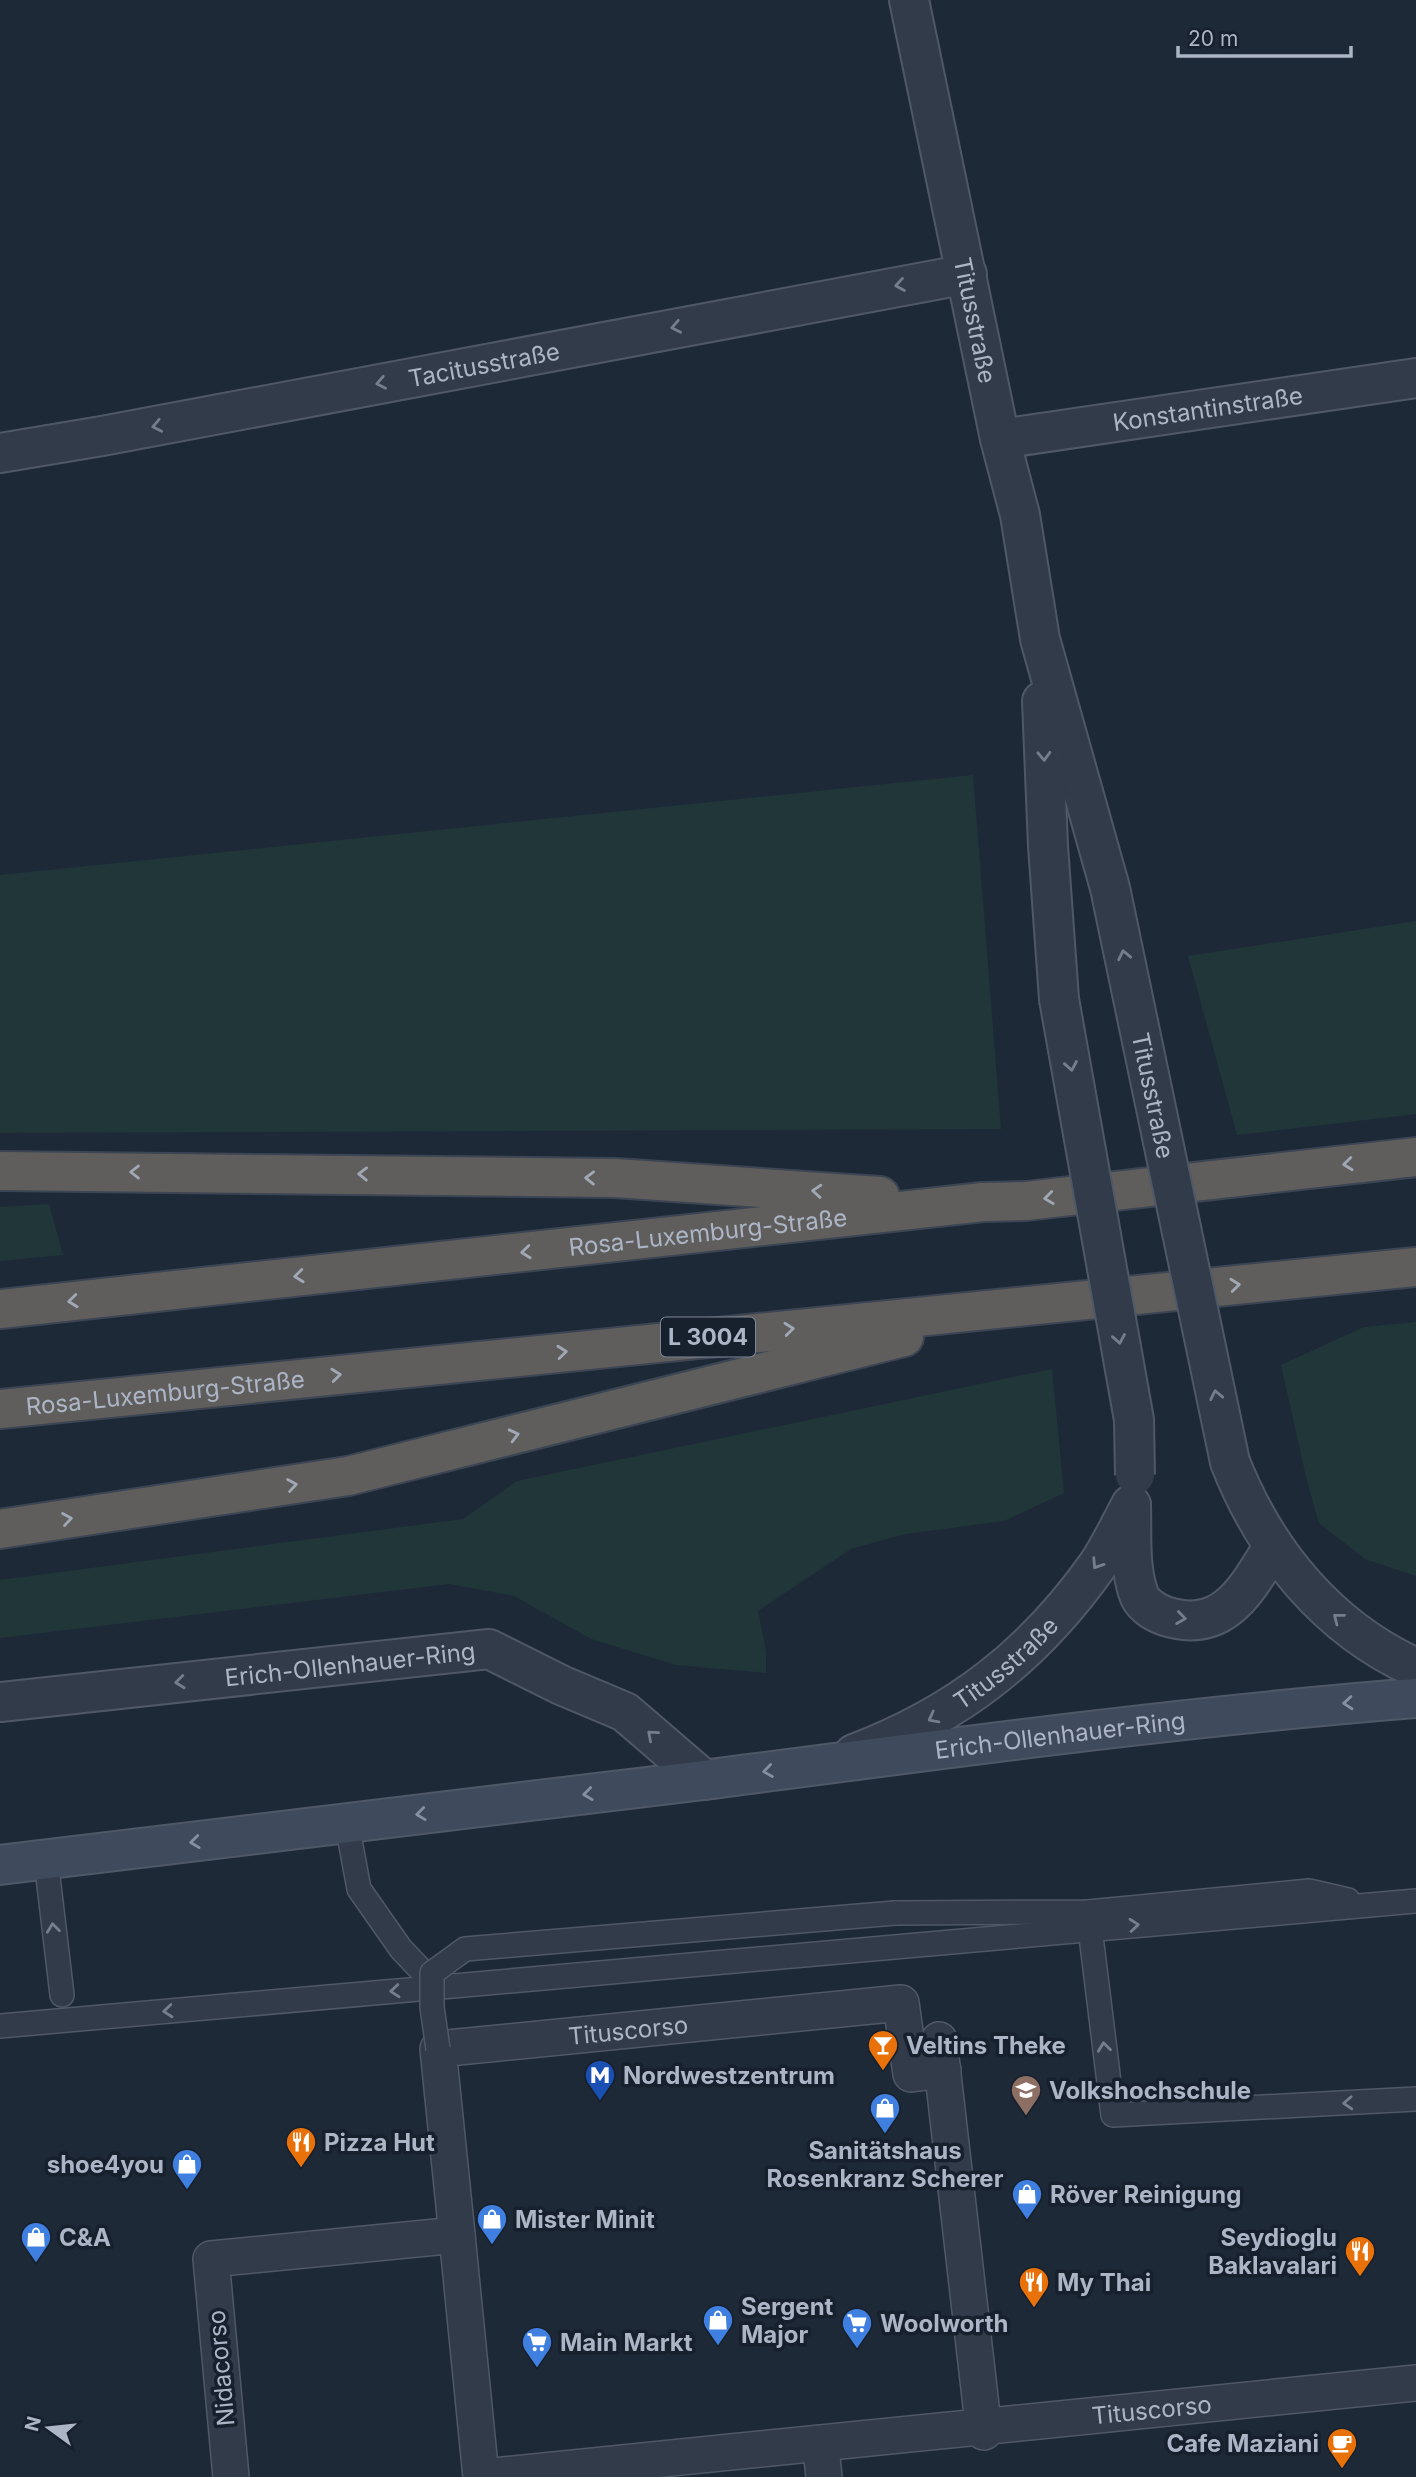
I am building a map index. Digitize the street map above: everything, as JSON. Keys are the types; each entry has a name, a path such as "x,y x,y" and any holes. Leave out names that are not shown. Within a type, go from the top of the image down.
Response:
{"highway":[{"name":"Rosa-Luxemburg-Straße","path":"0,1309 983,1202 1026,1201 1416,1157"},
{"path":"0,1171 615,1178 983,1202"},
{"name":"Rosa-Luxemburg-Straße","path":"0,1409 1416,1267"},
{"path":"0,1529 348,1476 1034,1304"}],"main road":[{"name":"Erich-Ollenhauer-Ring","path":"0,1865 704,1780 831,1762 1310,1706 1416,1698"}],"street":[{"name":"Titusstraße","path":"909,0 1000,439 1020,515 1041,639 1110,888 1230,1462 1255,1518 1273,1547 1300,1581 1329,1612 1363,1638 1416,1668"},
{"name":"Tacitusstraße","path":"0,453 116,434 967,274"},
{"name":"Konstantinstraße","path":"1000,439 1416,377"},
{"name":"Titusstraße","path":"1041,639 1048,846 1059,999 1134,1420 1134,1566 1138,1594 1150,1609 1167,1616 1189,1621 1208,1618 1226,1610 1241,1597 1273,1547"},
{"name":"Titusstraße","path":"831,1762 895,1738 955,1706 1008,1666 1065,1607 1098,1564 1133,1490"},
{"name":"Erich-Ollenhauer-Ring","path":"0,1702 489,1649 561,1685 625,1712 704,1780"},
{"name":"Tituscorso","path":"984,2432 941,2055 911,2074 901,2003 438,2049 482,2477 1321,2393 1416,2383"},
{"name":"Nidacorso","path":"231,2477 211,2259 457,2235"},
{"name":"Tituscorso","path":"541,2477 823,2463 984,2432 1416,2389"}],"lane":[{"path":"347,1824 359,1889 401,1949 422,1972 451,1986 488,1994 864,1953 1088,1912 1309,1891 1416,1916"},
{"path":"46,1860 62,1995"},
{"path":"0,2026 1416,1900"},
{"path":"438,2049 432,2007 432,1973 464,1949 895,1913 1088,1912"},
{"path":"1088,1912 1113,2115 1416,2099"}],"green space":[{"path":"973,775 1001,1129 0,1133 0,875"},
{"path":"1416,921 1416,1114 1237,1135 1188,956"},
{"path":"49,1204 63,1255 0,1261 0,1207"},
{"path":"1416,1322 1416,1576 1365,1559 1319,1523 1281,1365 1364,1327"},
{"path":"1052,1369 1064,1493 1004,1521 905,1534 851,1549 758,1611 766,1651 766,1673 676,1665 591,1639 514,1596 449,1584 0,1638 0,1580 463,1519 517,1481"}],"place":[{"name":"Veltins Theke","path":"883,2072"},
{"name":"Nordwestzentrum","path":"600,2102"},
{"name":"Volkshochschule","path":"1026,2117"},
{"name":"Sanitätshaus Rosenkranz Scherer","path":"885,2135"},
{"name":"Pizza Hut","path":"301,2169"},
{"name":"shoe4you","path":"187,2191"},
{"name":"Röver Reinigung","path":"1027,2221"},
{"name":"Mister Minit","path":"492,2246"},
{"name":"C&A","path":"36,2264"},
{"name":"Seydioglu Baklavalari","path":"1360,2278"},
{"name":"My Thai","path":"1034,2309"},
{"name":"Sergent Major","path":"718,2347"},
{"name":"Woolworth","path":"857,2350"},
{"name":"Main Markt","path":"537,2369"},
{"name":"Cafe Maziani","path":"1342,2470"}]}
